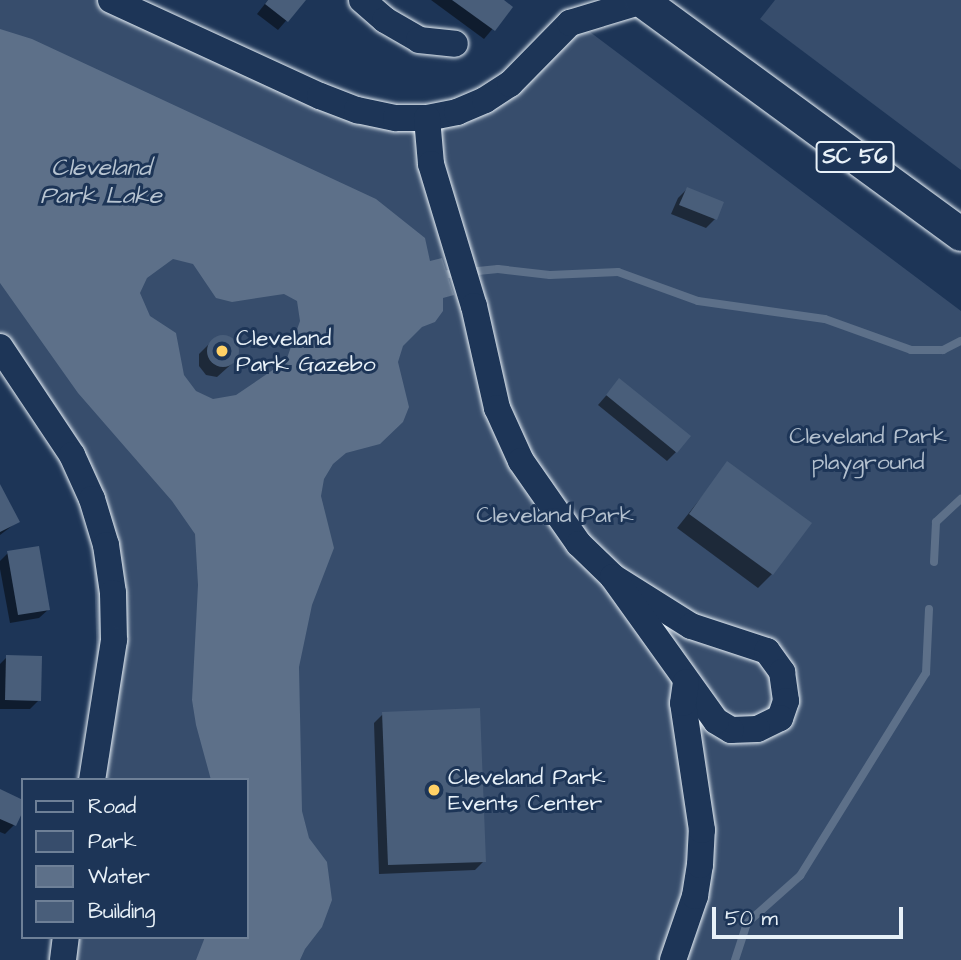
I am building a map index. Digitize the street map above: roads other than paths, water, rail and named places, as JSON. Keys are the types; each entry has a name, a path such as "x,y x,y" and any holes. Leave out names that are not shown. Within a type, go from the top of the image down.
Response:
{"main road":[{"name":"SC 56","path":"643,0 961,234"}],"street":[{"path":"111,0 320,96 357,110 396,118 427,118 457,112 485,100 510,84 570,23 643,0"},
{"path":"362,0 385,20 419,40 454,44"},
{"path":"427,118 431,164 474,306 497,408 512,442 556,515 579,544 612,577 716,721 731,730 757,729 780,718 786,701 782,672 767,651 691,626 612,577"},
{"path":"3,361 72,456 92,499 106,545 113,593 114,640 92,778"},
{"path":"673,960 695,896 702,830 683,703 686,682"},
{"path":"63,960 66,939"}],"water":[{"name":"Cleveland Park Lake","path":"0,29 32,39 376,199 425,238 430,261 442,258 454,295 443,298 443,311 435,322 422,327 403,346 398,362 409,407 403,422 380,444 346,453 333,464 324,479 321,496 334,548 312,605 299,667 302,811 309,838 327,862 332,900 322,927 300,960 196,960 204,939 248,939 248,778 210,778 196,725 192,700 198,585 195,534 172,501 78,393 0,283","holes":["173,259 193,264 216,298 232,302 284,294 297,301 300,321 286,361 236,395 213,399 196,391 184,375 176,333 150,316 140,293 147,278"]}],"waterway":[{"path":"448,274 498,269 550,275 618,272 698,301 825,319 911,350 943,350 961,341"},
{"path":"934,562 936,522 961,499"},
{"path":"735,960 747,923 800,876 926,673 929,609"}],"place":[{"name":"Cleveland Park Gazebo","path":"222,351"},
{"name":"Cleveland Park Events Center","path":"434,790"}],"park label":[{"name":"Cleveland Park playground","path":"868,449"},
{"name":"Cleveland Park","path":"555,515"}]}
